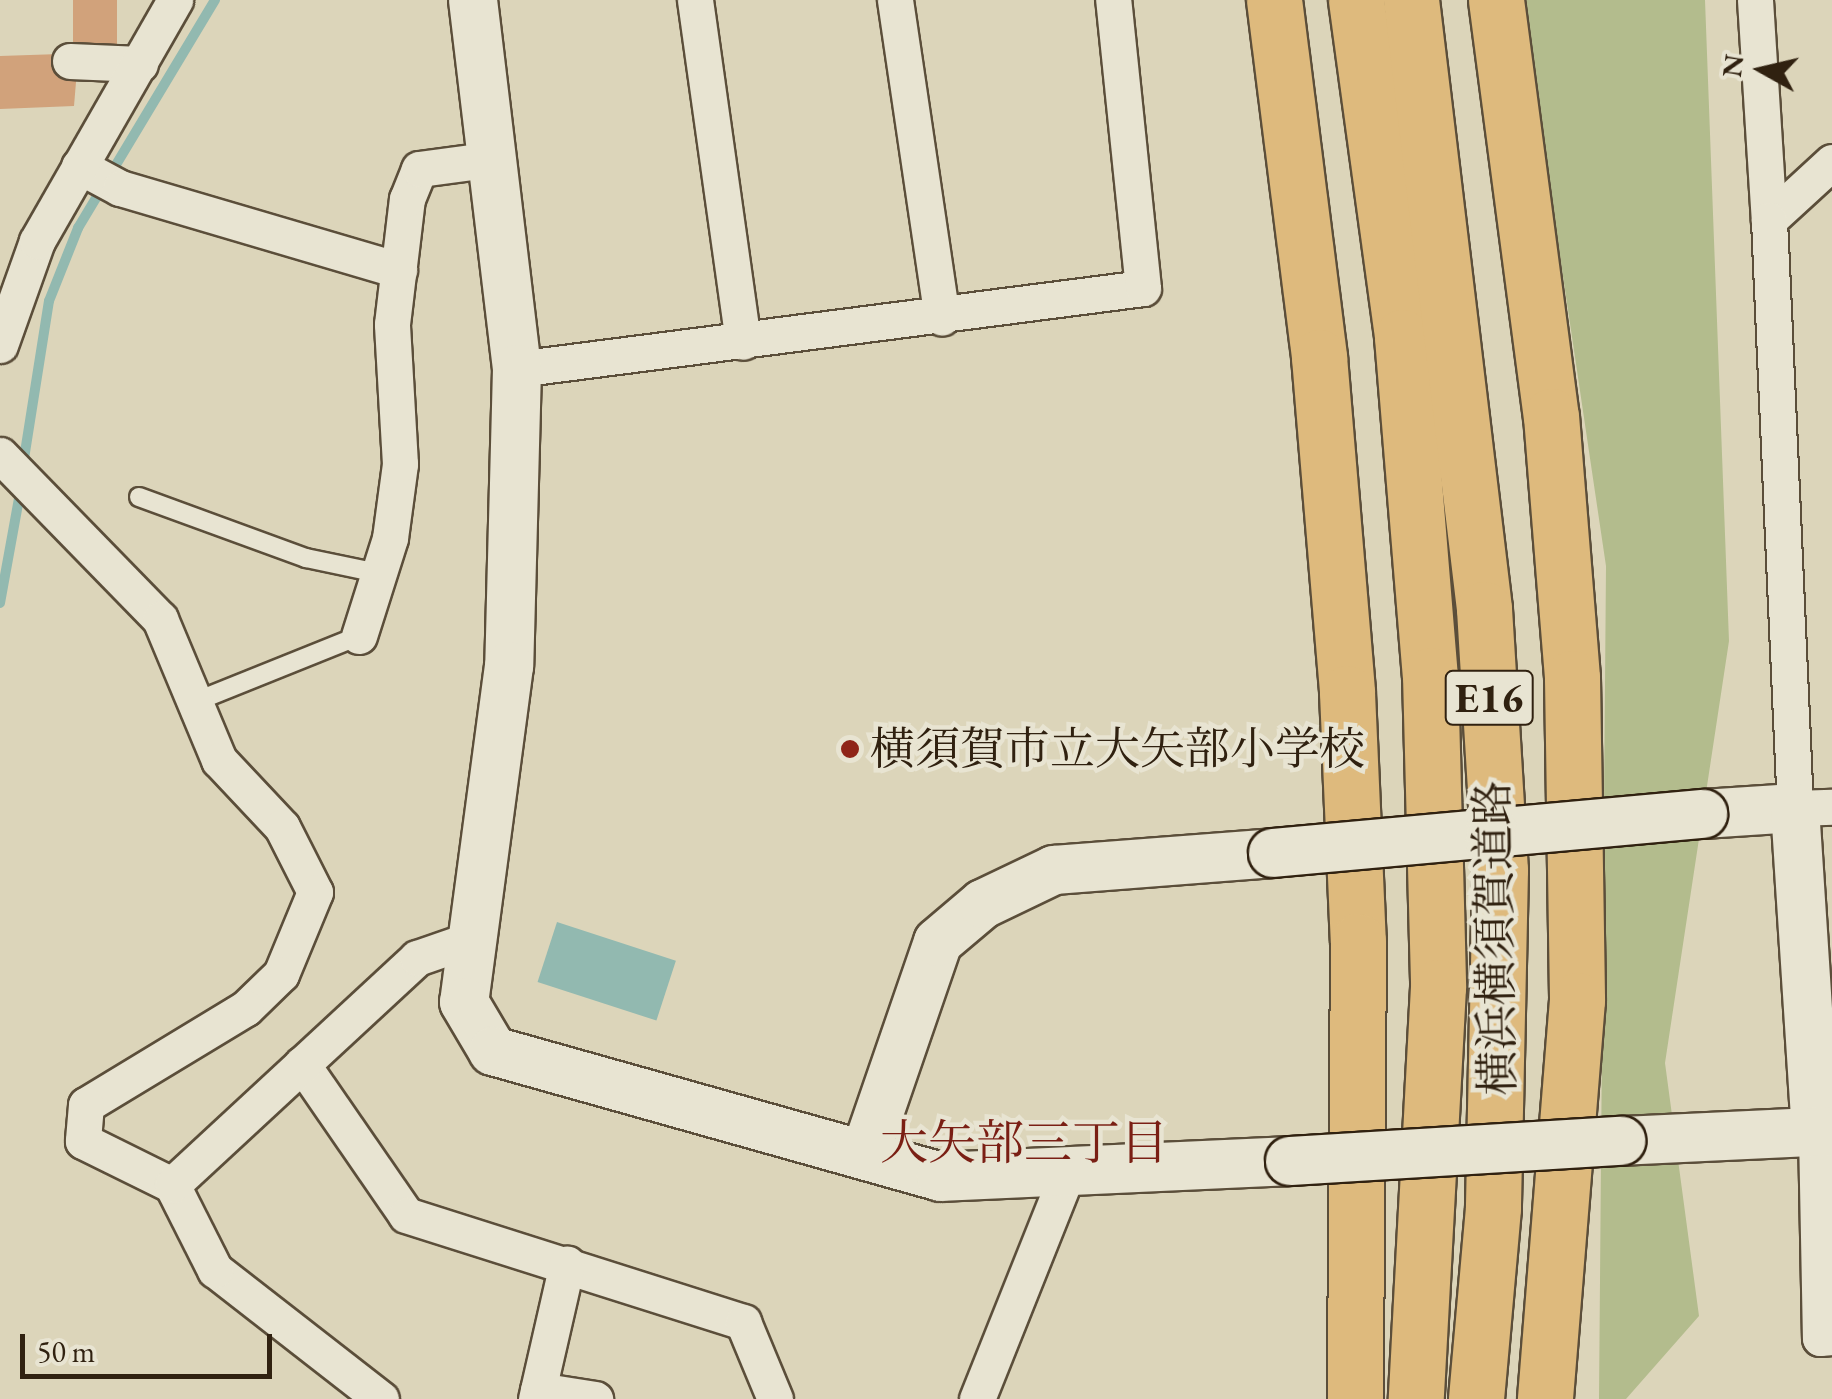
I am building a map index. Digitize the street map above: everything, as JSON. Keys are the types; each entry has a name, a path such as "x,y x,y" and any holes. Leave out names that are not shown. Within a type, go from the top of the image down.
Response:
{"highway":[{"path":"1274,0 1321,374 1347,693 1358,942 1355,1399"},
{"name":"横浜横須賀道路","path":"1356,0 1402,336 1430,676 1438,988 1416,1399"},
{"name":"横浜横須賀道路","path":"1411,0 1484,609 1500,870 1493,1208 1476,1399"},
{"path":"1496,0 1550,416 1572,678 1577,1000 1544,1399"}],"street":[{"path":"0,346 37,241 84,168 176,0"},
{"path":"473,0 517,369 509,666 469,940 464,1002 493,1051 518,1065 941,1177 1824,1131"},
{"path":"695,0 744,342"},
{"path":"895,0 942,318"},
{"path":"517,369 942,318 1143,288 1113,0"},
{"path":"1755,0 1814,807 1824,1131 1820,1338 1832,1338"},
{"path":"70,61 140,64"},
{"path":"359,636 378,573 400,464 399,270 419,169 494,159"},
{"path":"1769,220 1832,162"},
{"path":"84,168 120,188 399,270"},
{"path":"2,455 160,619 219,760 282,827 315,892 281,974 246,1008 86,1106 83,1142 172,1184 215,1270 381,1399"},
{"path":"865,1154 938,942 982,904 1054,870 1814,807"},
{"path":"172,1184 417,958 469,940"},
{"path":"302,1064 406,1215 742,1322 775,1399"},
{"path":"977,1399 1068,1172"},
{"path":"566,1264 537,1395 595,1399"}],"lane":[{"path":"139,497 306,558 378,573"},
{"path":"197,701 359,636"}],"green space":[{"path":"1522,0 1705,0 1729,641 1665,1063 1699,1316 1626,1399 1599,1399 1606,566"}],"water":[{"path":"557,922 676,961 656,1021 538,982"}],"building":[{"path":"73,0 117,0 117,45 73,45"},
{"path":"60,54 77,70 74,106 0,109 0,56"}],"waterway":[{"path":"23,465 49,301 78,228 215,0"},
{"path":"0,603 21,487"}],"place":[{"name":"横須賀市立大矢部小学校","path":"850,749"}],"district":[{"name":"大矢部三丁目","path":"1024,1143"}]}
